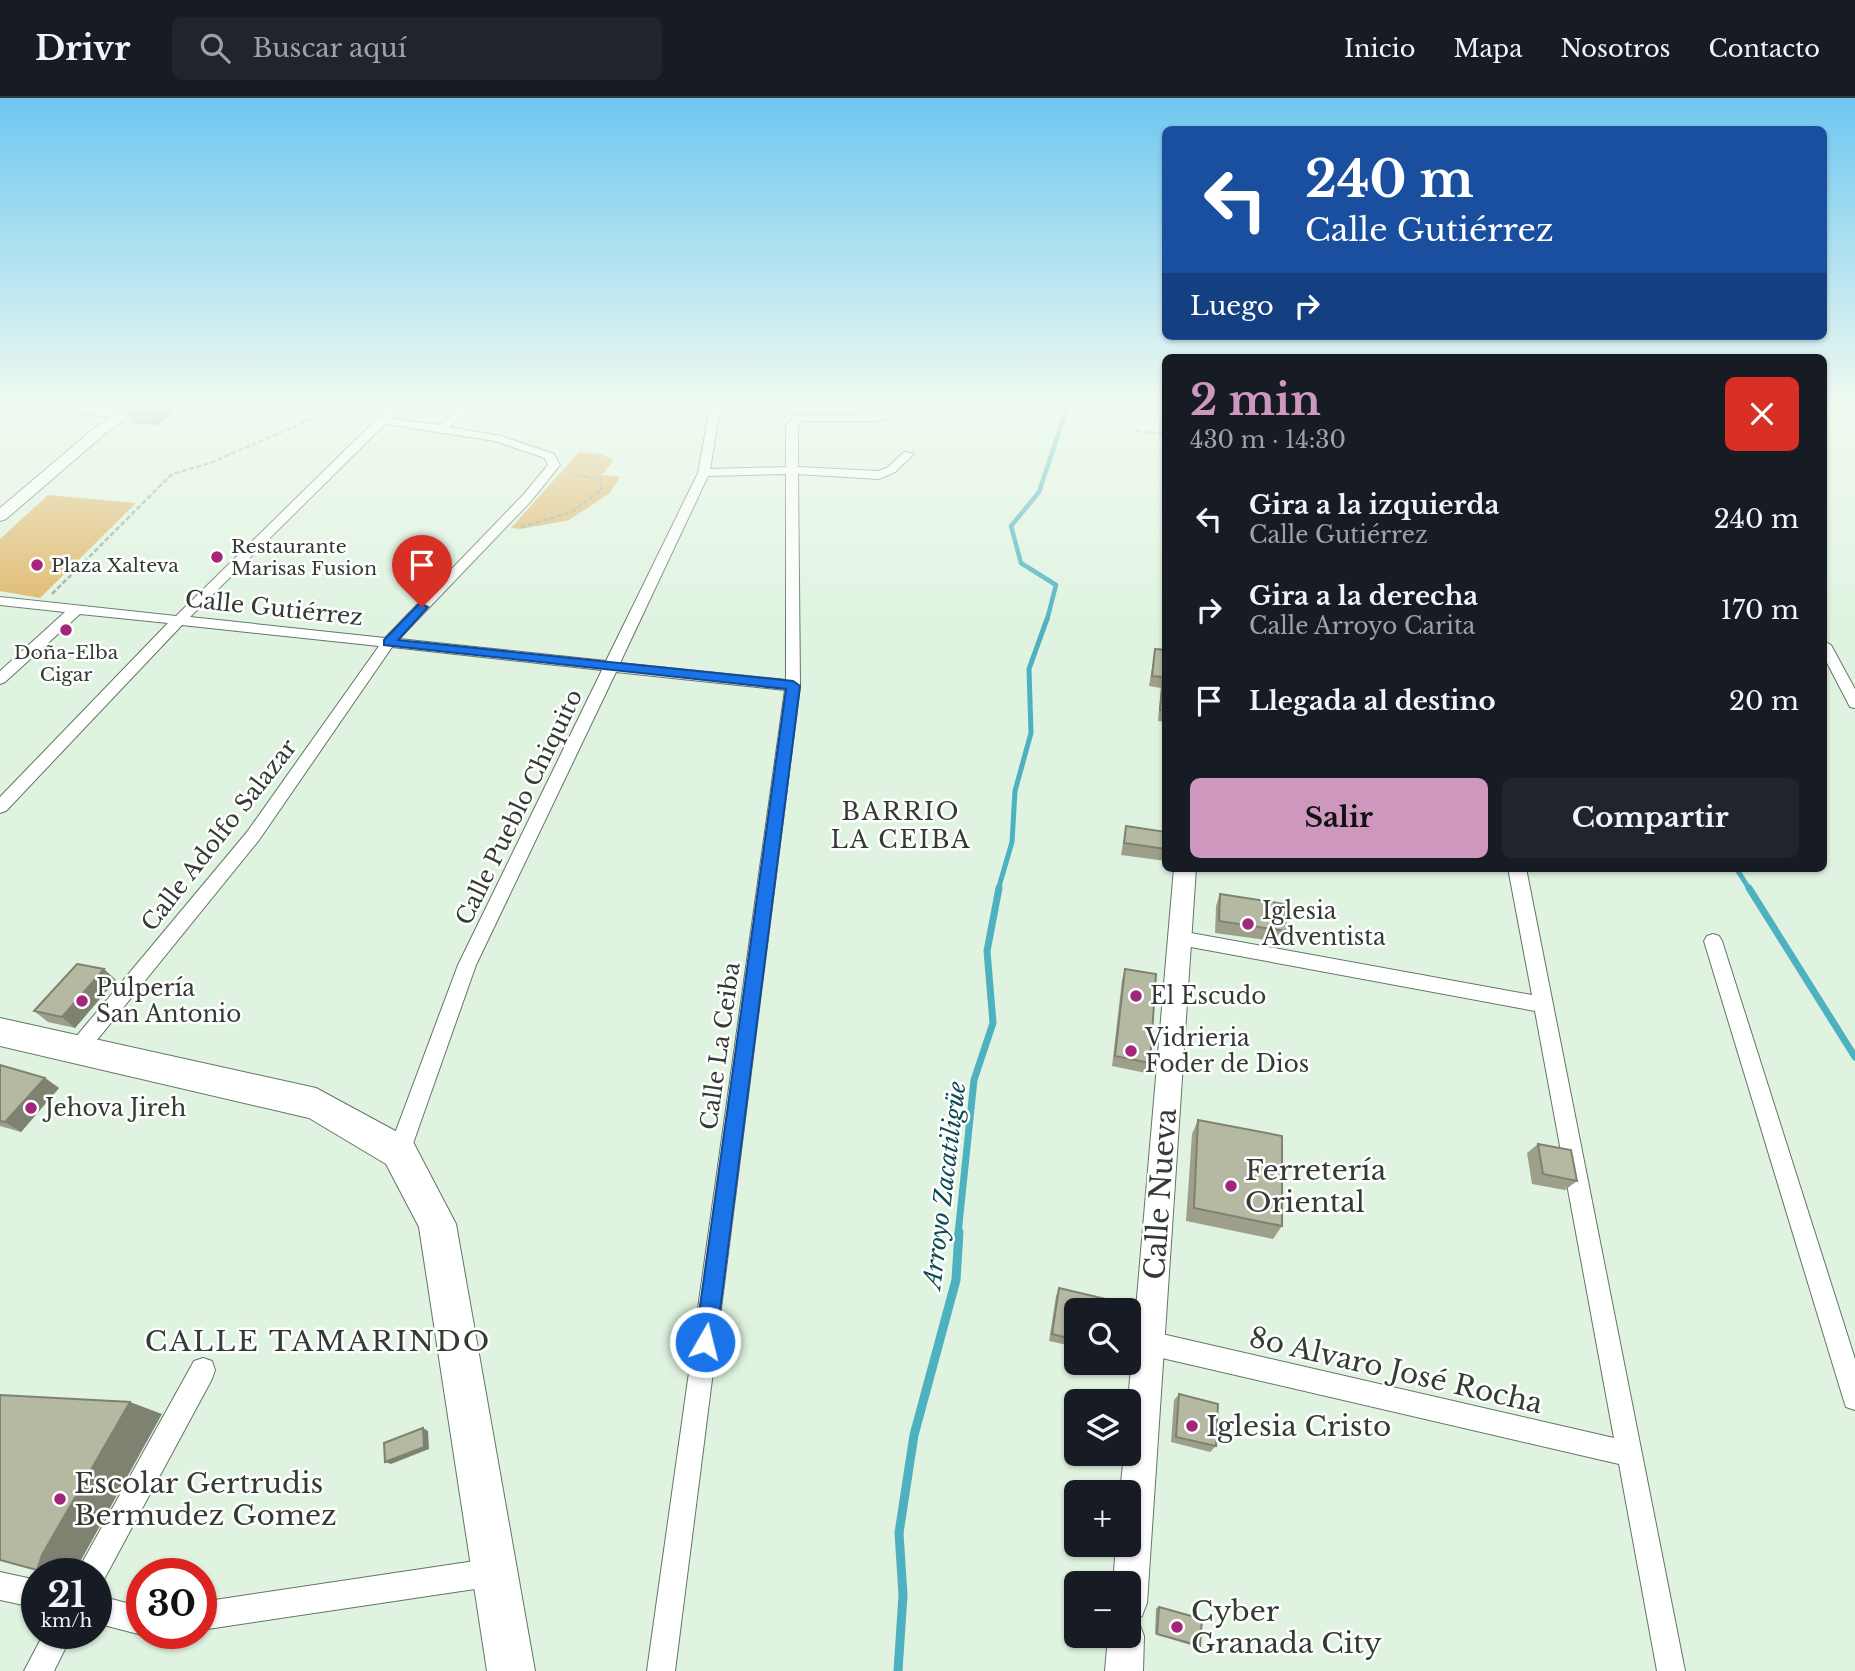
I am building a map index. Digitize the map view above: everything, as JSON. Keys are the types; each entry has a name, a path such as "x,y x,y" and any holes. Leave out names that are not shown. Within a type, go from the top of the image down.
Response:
{"highway":[{"path":"0,1032 316,1104 399,1152 437,1224 511,1671"}],"street":[{"path":"0,516 47,481"},
{"path":"0,807 178,620 320,481"},
{"name":"Calle Adolfo Salazar","path":"77,1050 253,836 388,643 541,481"},
{"name":"Calle Pueblo Chiquito","path":"399,1152 467,965 700,481"},
{"name":"Calle La Ceiba","path":"661,1671 793,686 791,481"},
{"path":"0,528 36,490"},
{"name":"Calle Gutiérrez","path":"0,601 793,686"},
{"path":"0,679 78,610"},
{"path":"1827,651 1855,704"},
{"path":"1827,680 1844,682"},
{"name":"Calle Nueva","path":"1131,1571 1185,872"},
{"path":"1518,872 1671,1671"},
{"path":"1180,938 1544,1005"},
{"path":"1713,941 1855,1398"},
{"name":"8o Alvaro José Rocha","path":"1149,1343 1630,1454"},
{"path":"100,1558 203,1370"},
{"path":"217,1614 496,1572"},
{"path":"0,1586 21,1591"},
{"path":"1124,1671 1125,1648"},
{"path":"38,1671 50,1649"}],"path":[{"path":"40,605 165,481"},
{"path":"489,537 506,534 529,524 563,518 592,500 601,490 601,481"}],"shaded area":[{"path":"553,481 617,481 610,493 569,520 521,529 511,528"},
{"name":"Plaza Xalteva","path":"48,495 136,503 40,598 0,591 0,539"}],"building":[{"path":"1155,649 1162,650 1162,677 1152,676"},
{"path":"1126,826 1162,831 1162,848 1124,843"},
{"path":"1220,894 1285,904 1286,931 1219,921"},
{"path":"77,964 104,969 62,1017 34,1011"},
{"path":"1125,969 1156,974 1150,1063 1115,1056"},
{"path":"0,1065 45,1078 5,1122 0,1121"},
{"name":"Ferretería Oriental","path":"1198,1120 1282,1136 1282,1226 1194,1208"},
{"path":"1538,1144 1571,1150 1577,1181 1543,1174"},
{"path":"1059,1288 1101,1298 1064,1298 1064,1337 1052,1334"},
{"name":"Iglesia Cristo","path":"1179,1394 1218,1404 1216,1446 1176,1437"},
{"name":"Escolar Gertrudis Bermudez Gomez","path":"0,1395 130,1402 41,1558 21,1558 21,1566 0,1560"},
{"path":"423,1428 424,1447 385,1462 384,1443"},
{"name":"Cyber Granada City","path":"1159,1607 1202,1619 1200,1646 1157,1634"}],"waterway":[{"name":"Arroyo Zacatiligüe","path":"1043,481 1039,492 1011,526 1021,563 1056,585 1047,620"},
{"name":"Arroyo Zacatiligüe","path":"998,890 1012,842 1015,791 1031,733 1029,669 1047,619"},
{"path":"1739,872 1750,890"},
{"name":"Arroyo Zacatiligüe","path":"958,1234 974,1080 993,1023 987,951 999,888"},
{"path":"1749,888 1855,1057"},
{"name":"Arroyo Zacatiligüe","path":"898,1671 903,1595 899,1533 914,1435 956,1280 959,1232"}],"place":[{"name":"Restaurante Marisas Fusion","path":"217,557"},
{"name":"Plaza Xalteva","path":"37,565"},
{"name":"Doña-Elba Cigar","path":"66,630"},
{"name":"Iglesia Adventista","path":"1248,924"},
{"name":"El Escudo","path":"1136,996"},
{"name":"Pulpería San Antonio","path":"82,1001"},
{"name":"Vidrieria Foder de Dios","path":"1131,1051"},
{"name":"Jehova Jireh","path":"31,1108"},
{"name":"Ferretería Oriental","path":"1231,1186"},
{"name":"Iglesia Cristo","path":"1192,1426"},
{"name":"Escolar Gertrudis Bermudez Gomez","path":"60,1499"},
{"name":"Cyber Granada City","path":"1177,1627"}],"district":[{"name":"BARRIO LA CEIBA","path":"901,826"},
{"name":"CALLE TAMARINDO","path":"318,1341"}],"route":[{"path":"422,607 388,643 793,686 705,1342"}]}
